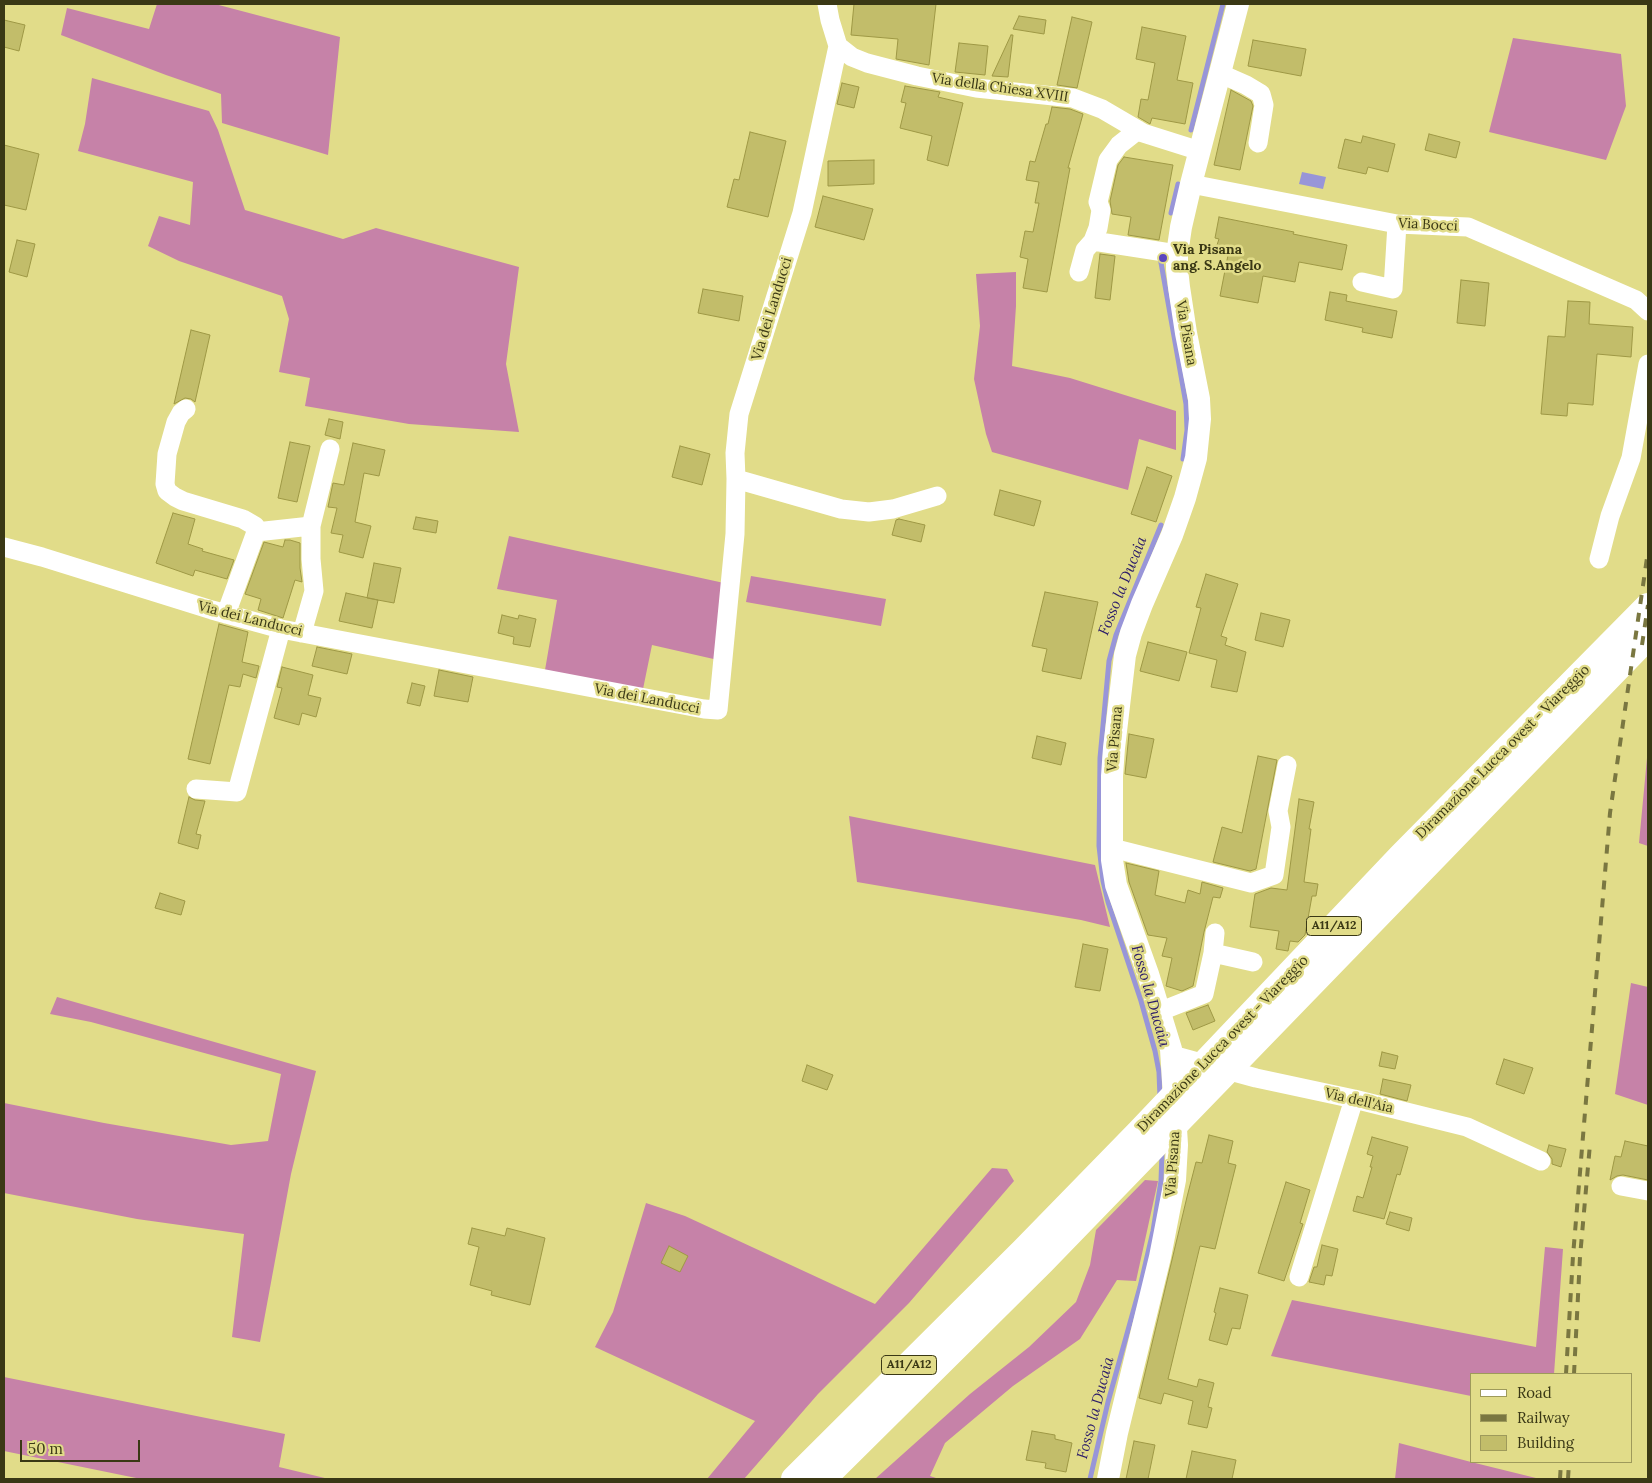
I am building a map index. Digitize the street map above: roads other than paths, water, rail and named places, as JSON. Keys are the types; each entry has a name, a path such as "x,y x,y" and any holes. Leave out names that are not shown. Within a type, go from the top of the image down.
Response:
{"highway":[{"name":"Diramazione Lucca ovest - Viareggio","path":"794,1479 1033,1256 1139,1132 1401,856 1648,606"},
{"name":"Diramazione Lucca ovest - Viareggio","path":"823,1479 1033,1256 1648,637"}],"main road":[{"name":"Via Pisana","path":"1108,1479 1117,1433 1160,1257 1175,1180 1177,1145 1172,1056 1161,1011 1116,885 1112,848 1112,776 1125,655 1142,604 1172,535 1196,458 1200,419 1178,287 1177,254 1191,184 1238,4"}],"street":[{"path":"828,4 830,20 838,46"},
{"name":"Via della Chiesa XVIII","path":"838,46 852,57 867,64 916,76 976,88 1072,98 1102,109 1143,133 1200,150"},
{"name":"Via dei Landucci","path":"4,547 281,629 694,708 718,710 735,534 736,479 734,453 740,414 802,213 838,46"},
{"path":"1221,74 1261,94 1264,105 1258,143"},
{"path":"1079,272 1085,250 1094,241 1098,228 1100,210 1098,202 1108,160 1119,145 1138,130"},
{"name":"Via Bocci","path":"1191,184 1397,224 1468,227 1636,300 1648,311"},
{"path":"1362,282 1393,289 1397,224"},
{"path":"1094,241 1177,254"},
{"path":"1599,559 1610,516 1631,458 1648,364"},
{"path":"186,409 181,413 176,422 167,454 165,484 167,490 183,501 251,522 255,526 256,532 226,614"},
{"path":"302,633 314,590 311,559 311,526 330,449"},
{"path":"736,479 841,509 869,512 893,509 937,496"},
{"path":"256,532 311,526"},
{"path":"196,789 237,792 281,629"},
{"path":"1112,848 1251,883 1274,875 1281,827 1278,811 1287,765"},
{"path":"1161,1011 1204,994 1215,934"},
{"path":"1213,953 1253,962"},
{"name":"Via dell'Aia","path":"1172,1056 1256,1078 1354,1098 1467,1127 1541,1161"},
{"path":"1299,1277 1354,1098"},
{"path":"1621,1186 1648,1191"}],"waterway":[{"path":"1191,130 1223,4"},
{"path":"1171,213 1178,184"},
{"path":"1160,257 1186,404 1187,430 1183,459"},
{"name":"Fosso la Ducaia","path":"1160,1098 1159,1072 1155,1051 1141,1001 1108,902 1103,881 1099,846 1100,758 1109,661 1116,635 1161,525"},
{"name":"Fosso la Ducaia","path":"1090,1479 1108,1402 1140,1287 1153,1231 1161,1181 1162,1152"}],"railway":[{"path":"1566,1373 1573,1256 1610,813 1648,551"},
{"path":"1642,645 1648,605"},
{"path":"1574,1373 1580,1257 1590,1144"},
{"path":"1560,1479 1561,1463"},
{"path":"1568,1479 1569,1463"}],"place":[{"name":"Via Pisana ang. S.Angelo","path":"1163,258"}]}
